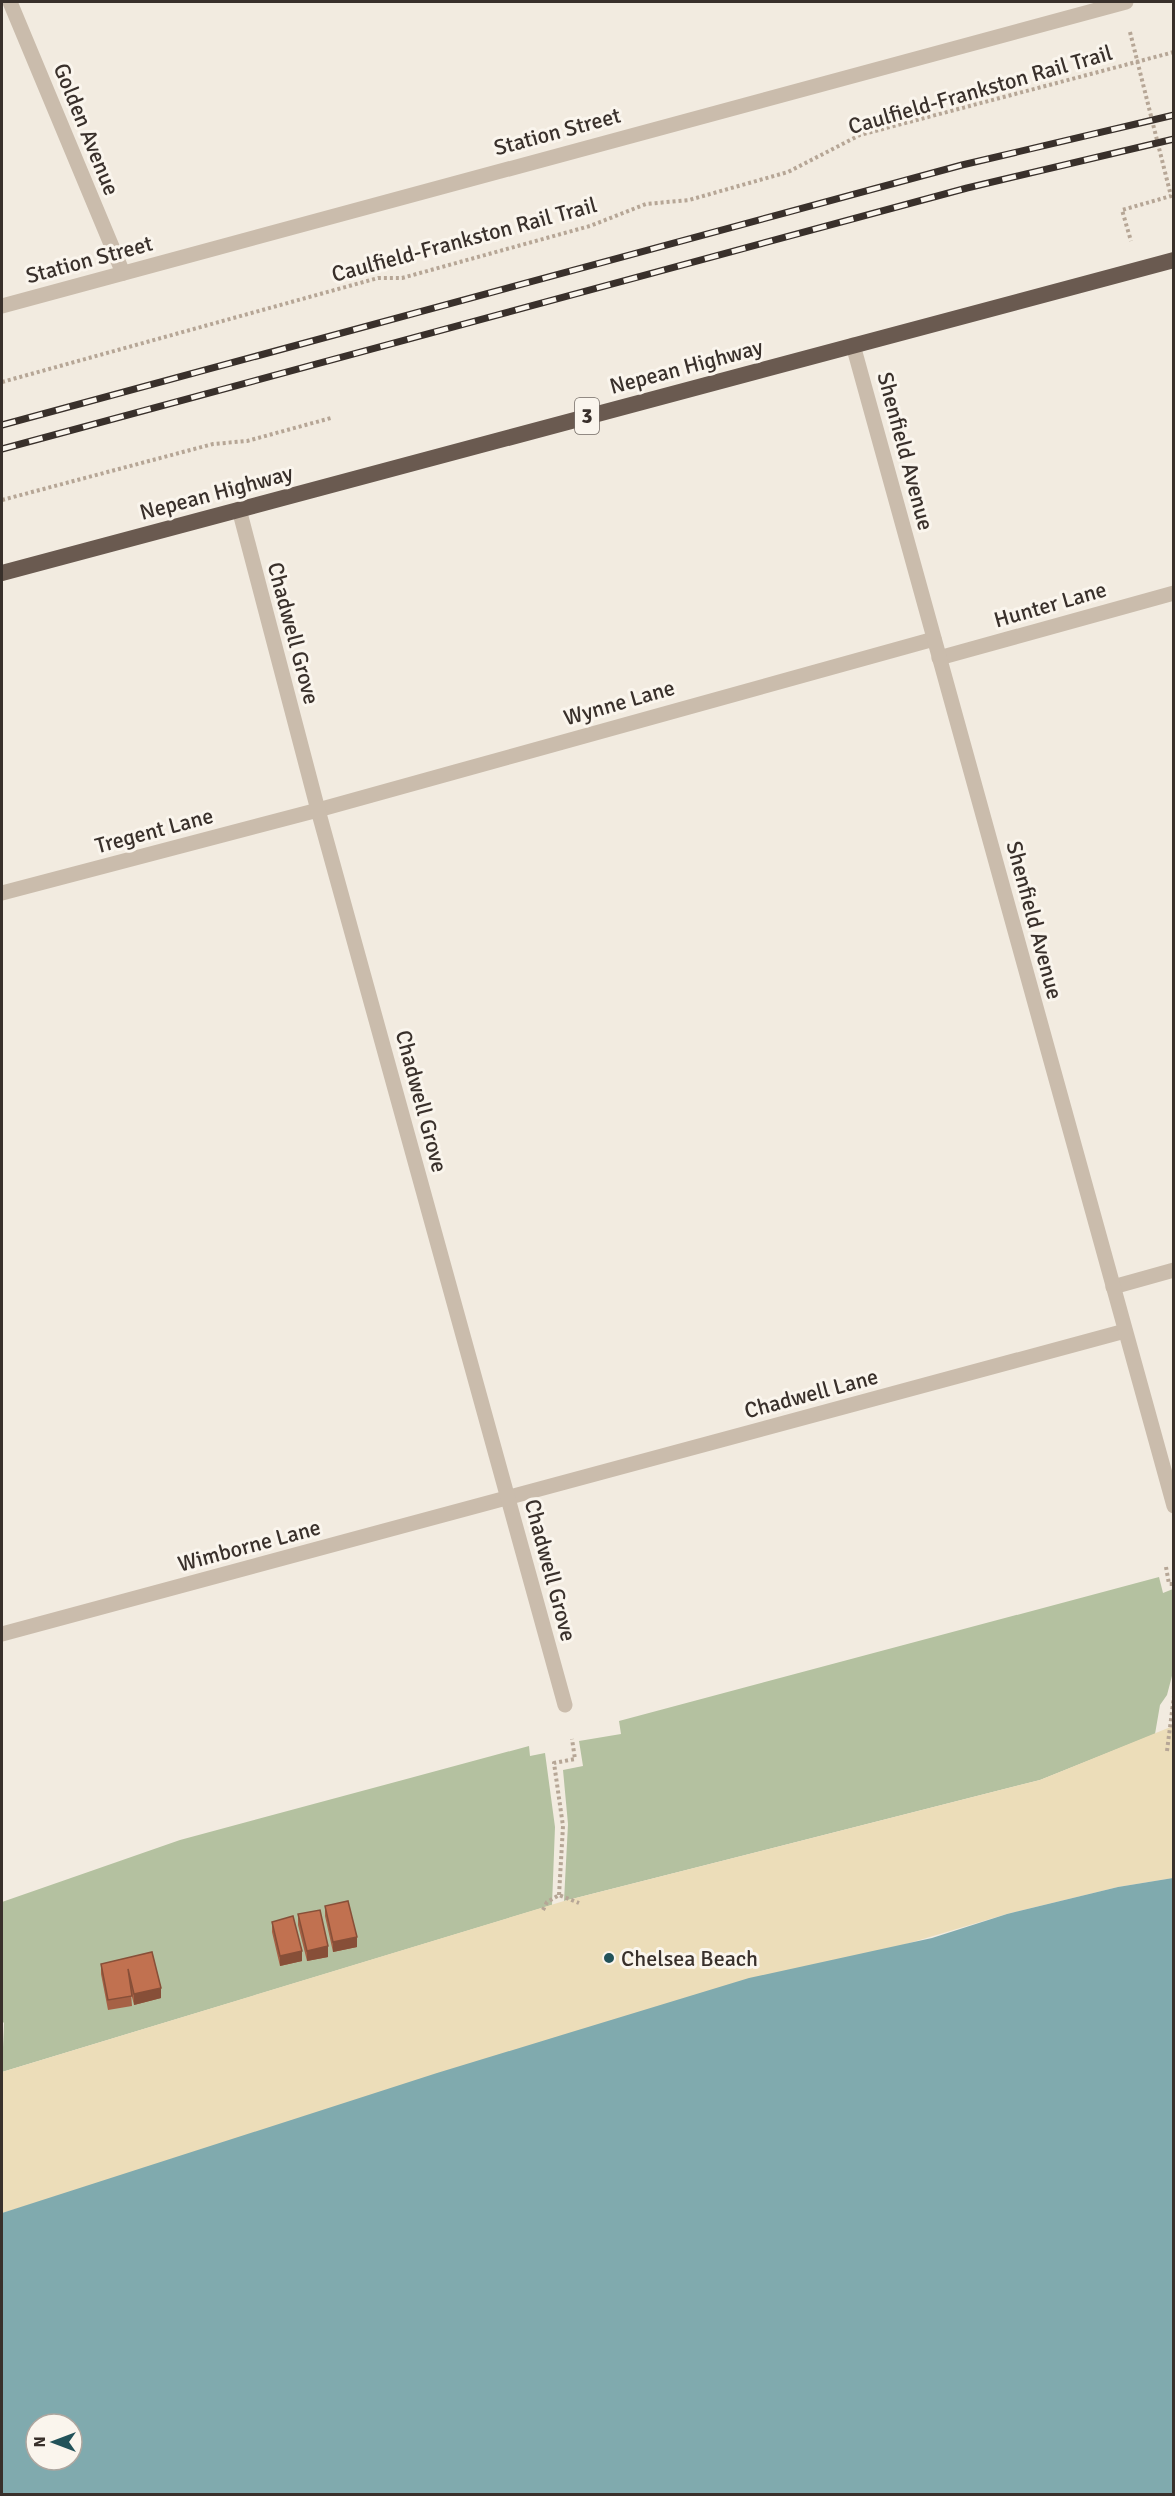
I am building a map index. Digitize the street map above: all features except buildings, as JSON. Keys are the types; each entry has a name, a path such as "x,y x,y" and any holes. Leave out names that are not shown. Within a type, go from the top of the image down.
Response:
{"highway":[{"name":"Nepean Highway","path":"2,573 1173,260"}],"street":[{"name":"Golden Avenue","path":"10,2 123,273"},
{"name":"Station Street","path":"2,306 1126,2"},
{"name":"Shenfield Avenue","path":"853,345 1173,1506"},
{"name":"Chadwell Grove","path":"239,509 318,810 565,1705"},
{"name":"Hunter Lane","path":"939,658 1173,593"},
{"name":"Wynne Lane","path":"318,810 934,639"},
{"name":"Tregent Lane","path":"2,893 318,810"},
{"path":"1113,1287 1173,1270"},
{"name":"Chadwell Lane","path":"508,1499 1125,1331"},
{"name":"Wimborne Lane","path":"2,1634 508,1499"}],"path":[{"path":"1130,32 1172,196 1122,210 1132,245"},
{"name":"Caulfield-Frankston Rail Trail","path":"2,382 378,278 402,278 590,226 646,204 689,200 777,176 860,135 1173,52"},
{"path":"2,500 213,444 247,441 332,418"},
{"path":"1166,1567 1169,1584 1173,1584"},
{"path":"1167,1751 1173,1696"},
{"path":"559,1895 562,1826 554,1763 575,1759 572,1739"},
{"path":"559,1895 579,1903"},
{"path":"543,1910 547,1902 559,1895"}],"green space":[{"path":"1159,1577 1163,1593 1173,1589 1173,1672 1167,1695 1160,1705 1155,1734 1040,1780 564,1901 568,1824 563,1770 583,1766 579,1741 621,1734 619,1721"},
{"path":"529,1746 530,1756 545,1753 555,1827 552,1905 2,2072 4,2023 2,2021 2,1902 180,1840"}],"sand":[{"name":"Chelsea Beach","path":"1173,1726 1173,1878 1118,1887 1007,1914 2,2213 2,2072 564,1901 1040,1780"}],"water":[{"path":"1173,1878 1173,2494 2,2494 2,2213 437,2073 749,1978 932,1938 1007,1914 1118,1887"}],"railway":[{"path":"2,425 962,165 1174,115"},
{"path":"2,449 967,188 1174,139"}],"place":[{"name":"Chelsea Beach","path":"609,1958"}]}
